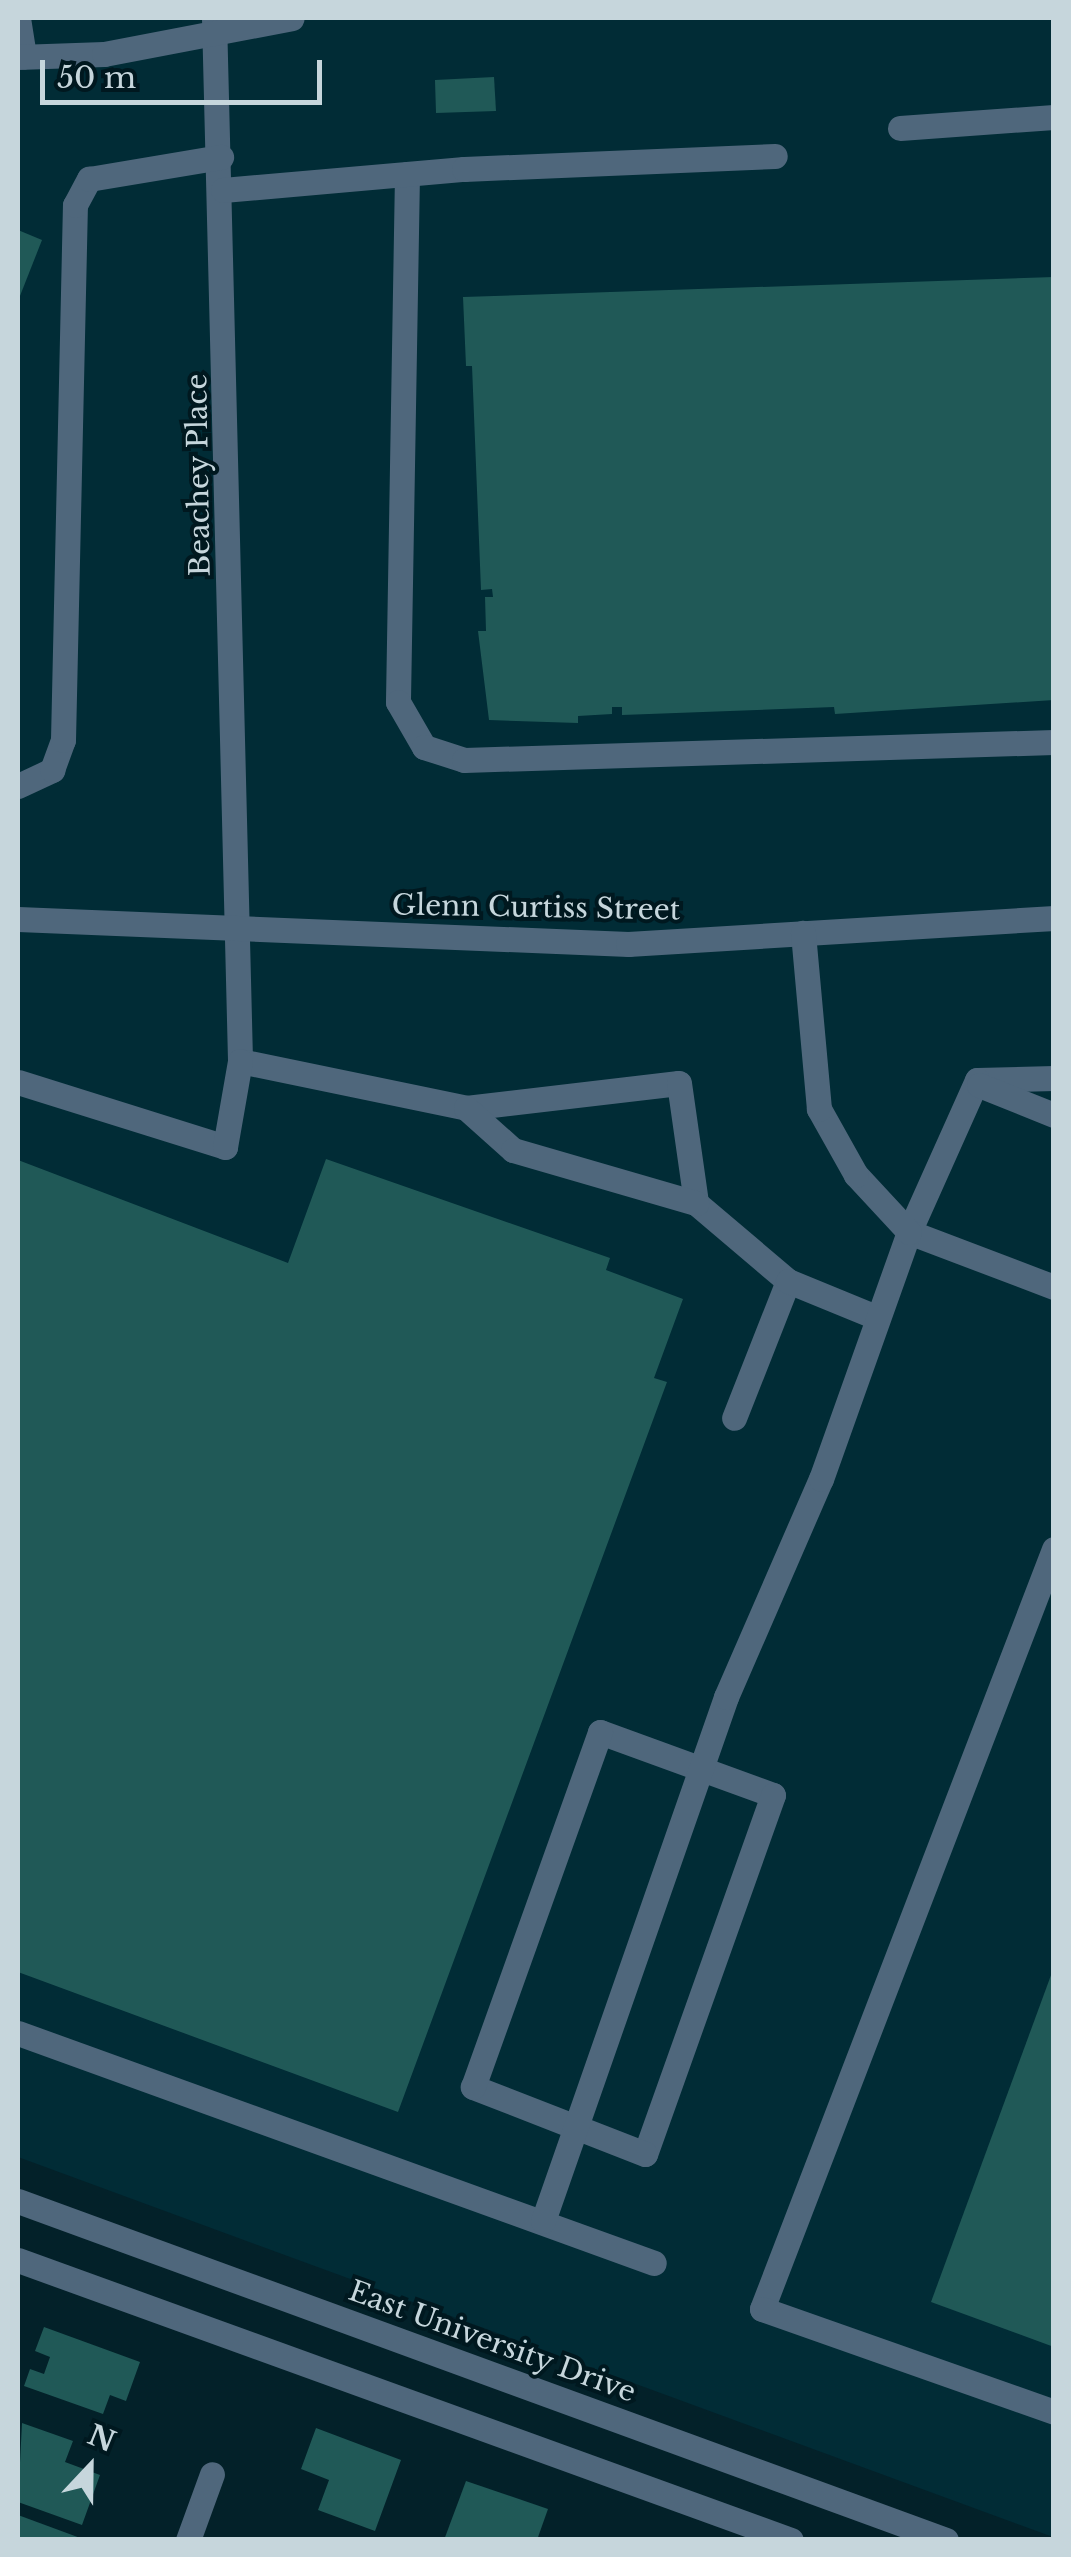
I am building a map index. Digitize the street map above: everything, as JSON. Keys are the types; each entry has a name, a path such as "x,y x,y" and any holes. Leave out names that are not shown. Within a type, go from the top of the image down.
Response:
{"street":[{"path":"18,18 20,57 292,18"},
{"name":"Beachey Place","path":"18,1082 225,1147 240,1061 239,932 223,190 214,27"},
{"path":"900,128 1054,116"},
{"path":"223,190 407,174 775,156"},
{"path":"18,786 52,770 63,740 74,205 90,179 222,157"},
{"path":"407,174 398,702 424,747 464,760 1054,742"},
{"name":"Glenn Curtiss Street","path":"18,919 239,932 628,944 1054,918"},
{"path":"804,933 819,1109 856,1174 909,1232 1054,1287"},
{"path":"240,1061 466,1108 679,1083 696,1203"},
{"path":"976,1084 1054,1078"},
{"path":"543,2221 726,1697 822,1478 909,1232 976,1084"},
{"path":"976,1084 1054,1115"},
{"path":"466,1108 513,1150 696,1203 788,1280 878,1318"},
{"path":"734,1418 788,1280"},
{"path":"1054,1549 762,2309 1054,2412"},
{"path":"600,1732 701,1768 772,1795 644,2154 473,2087 600,1732"},
{"path":"18,2034 654,2263"},
{"name":"East University Drive","path":"18,2201 946,2540"},
{"path":"18,2260 791,2540"},
{"path":"188,2540 212,2474"}],"shaded area":[{"path":"18,18 1053,18 1053,2537 18,2157"}],"building":[{"path":"494,77 496,111 436,113 435,80"},
{"path":"18,230 42,240 18,301"},
{"path":"1054,277 1054,700 835,714 834,707 622,715 622,707 612,707 612,714 578,716 578,723 489,720 478,631 486,631 485,597 493,597 492,589 481,590 472,366 466,366 463,297"},
{"path":"326,1159 610,1258 606,1270 683,1299 654,1378 667,1382 398,2112 18,1972 18,1160 288,1263"},
{"path":"1054,1967 1054,2347 931,2302"},
{"path":"44,2327 140,2362 126,2401 110,2395 103,2414 24,2386 30,2369 44,2374 50,2357 35,2351"},
{"path":"22,2423 73,2441 65,2462 100,2475 82,2525 18,2502"},
{"path":"316,2428 401,2460 375,2531 318,2510 329,2480 301,2469"},
{"path":"466,2481 548,2509 537,2540 444,2540"},
{"path":"18,2515 83,2539 83,2540 18,2540"}]}
